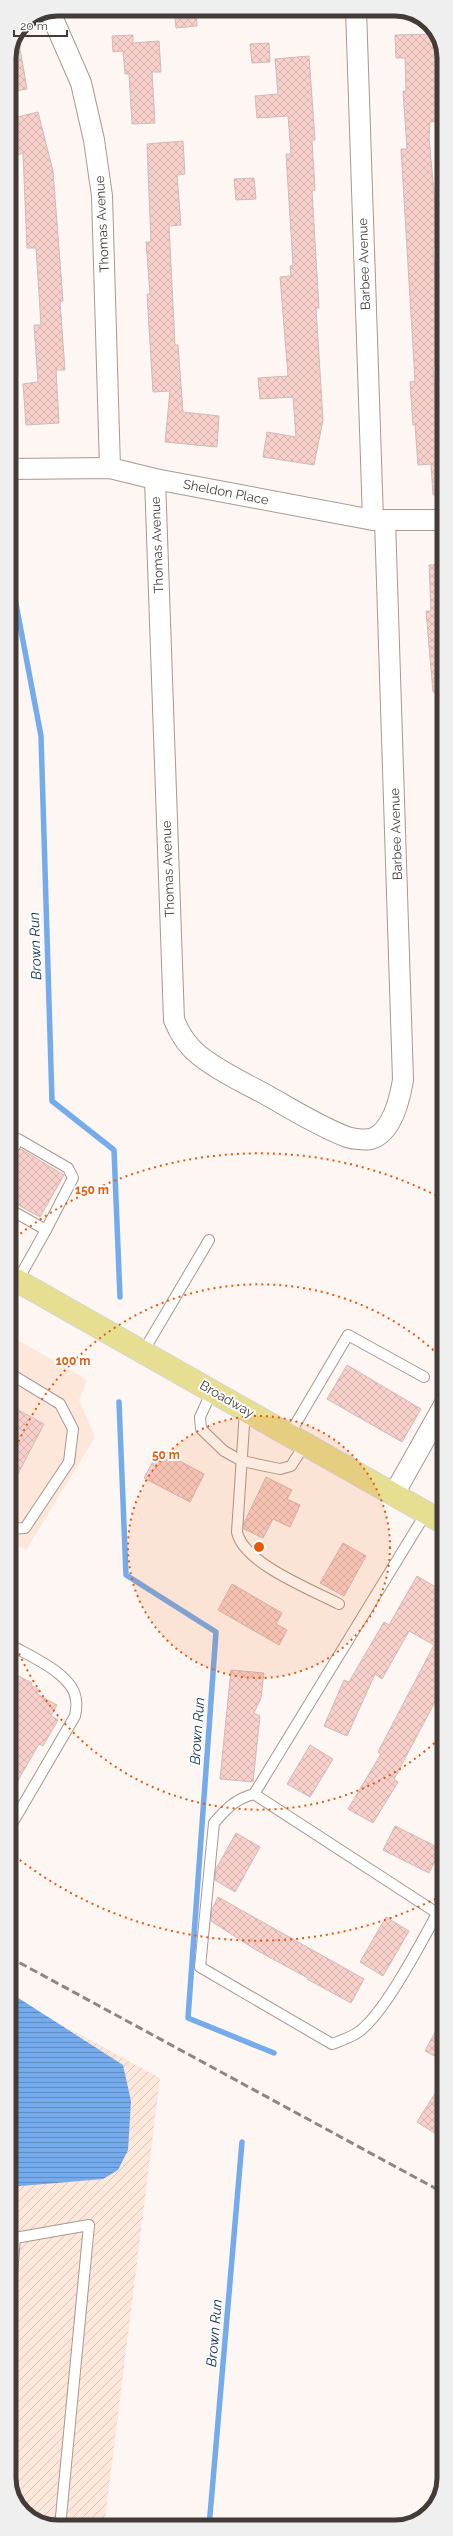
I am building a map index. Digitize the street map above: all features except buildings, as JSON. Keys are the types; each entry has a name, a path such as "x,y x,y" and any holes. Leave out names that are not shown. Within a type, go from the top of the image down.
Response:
{"main road":[{"name":"Broadway","path":"16,1286 143,1352 435,1518"}],"street":[{"name":"Barbee Avenue","path":"356,16 403,1080 396,1113 385,1128 372,1139"},
{"name":"Thomas Avenue","path":"52,17 81,83 100,170 110,468"},
{"name":"Sheldon Place","path":"16,469 110,468 155,479 379,520 437,520"},
{"name":"Thomas Avenue","path":"155,479 174,1020 180,1035 188,1046 215,1066 348,1138 372,1139"},
{"path":"394,1494 437,1417"}],"lane":[{"path":"16,1144 18,1139 68,1168 73,1178 46,1230 16,1278"},
{"path":"16,1213 46,1230"},
{"path":"143,1352 209,1240"},
{"path":"212,1391 200,1417 201,1429 224,1451 242,1461 280,1470 291,1466 297,1439 348,1335 424,1377"},
{"path":"16,1377 60,1404 73,1429 68,1462 25,1528 16,1529"},
{"path":"245,1410 237,1532 239,1542 250,1554 276,1571 339,1604"},
{"path":"254,1794 437,1913 399,1979 370,2022 357,2033 332,2044 200,1967 214,1823 229,1805 242,1797 254,1794 435,1518"},
{"path":"16,1648 59,1673 71,1686 76,1699 75,1716 16,1817"},
{"path":"16,2238 89,2225 61,2520"}],"shaded area":[{"path":"16,1339 87,1380 79,1400 95,1437 26,1550 16,1545"},
{"path":"16,2000 160,2078 105,2520 47,2519 39,2516 28,2508 20,2497 16,2483"}],"water":[{"path":"16,1996 123,2065 131,2101 128,2150 118,2170 103,2179 16,2186"}],"waterway":[{"name":"Brown Run","path":"16,604 41,736 52,1101 114,1150 120,1297"},
{"name":"Brown Run","path":"119,1402 126,1575 216,1632 188,2018 274,2053"},
{"name":"Brown Run","path":"210,2520 242,2142"}],"railway":[{"path":"16,1961 437,2189"}]}
